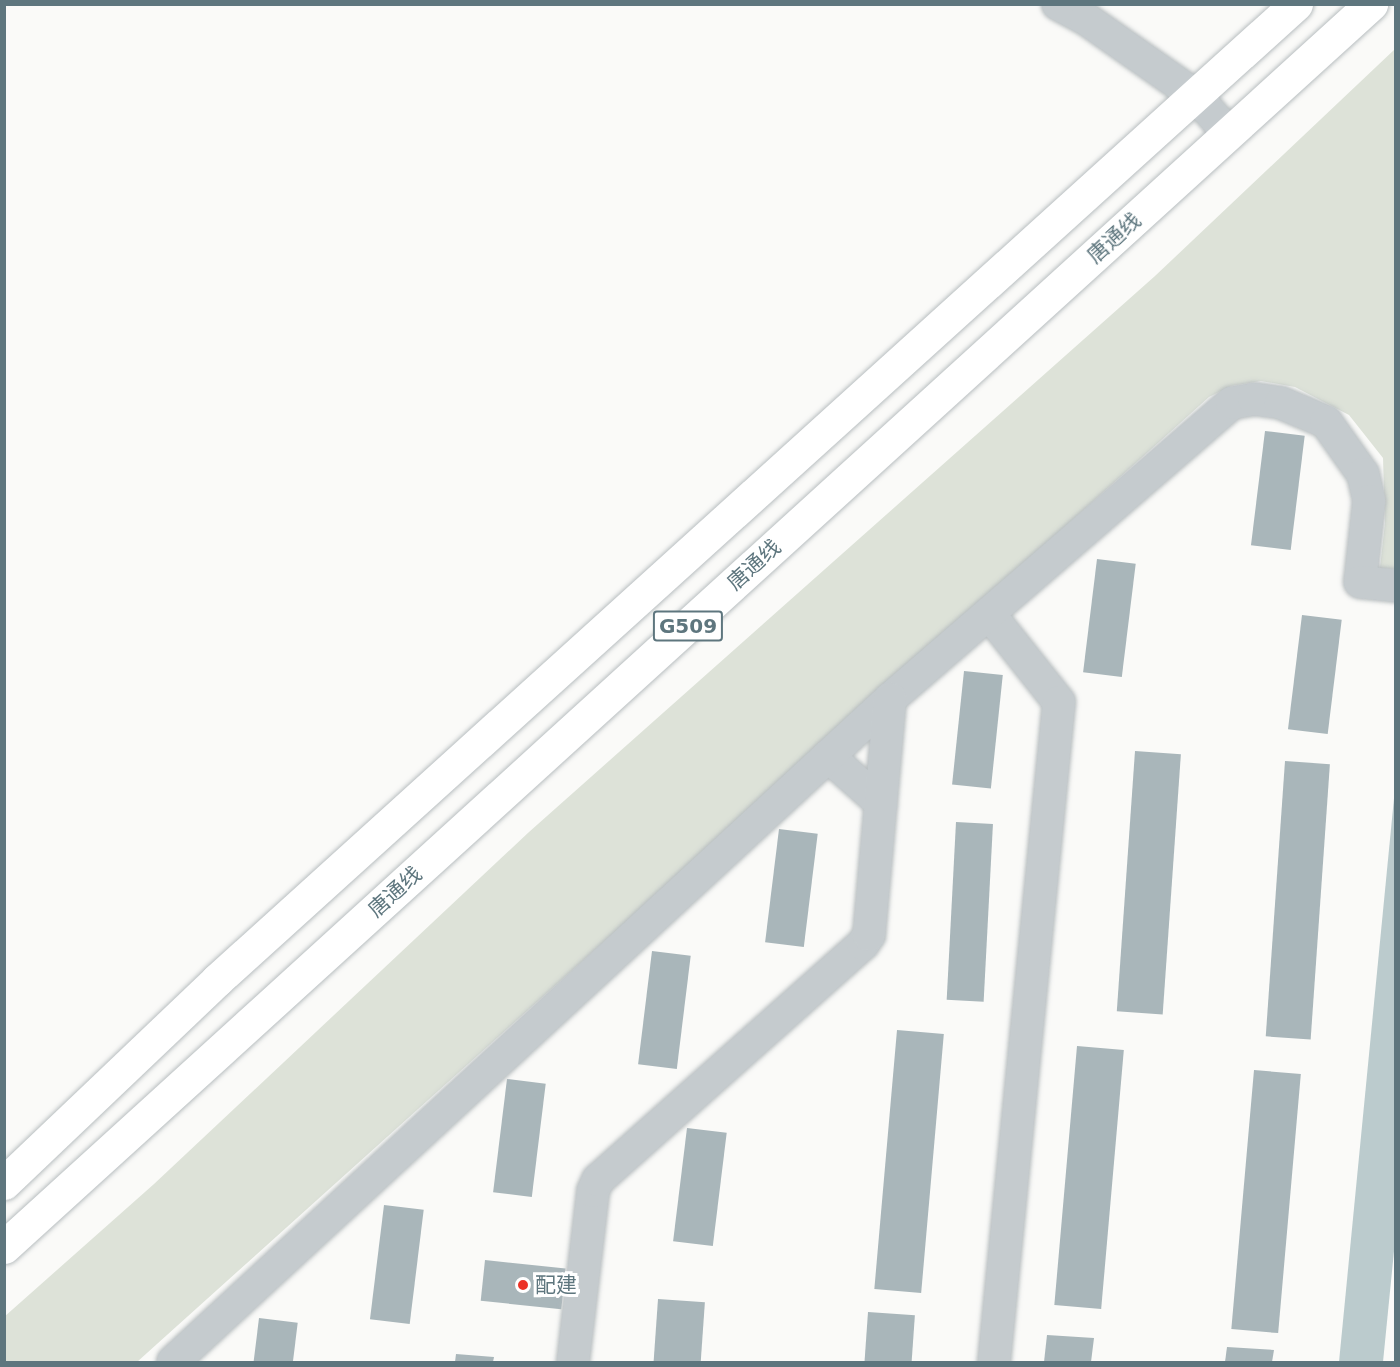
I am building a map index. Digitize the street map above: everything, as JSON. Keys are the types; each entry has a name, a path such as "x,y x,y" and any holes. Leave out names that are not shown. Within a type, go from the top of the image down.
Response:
{"highway":[{"name":"G509","path":"4,1183 217,980 1296,4"},
{"name":"唐通线","path":"4,1247 1371,4"}],"street":[{"path":"1058,4 1086,19 1196,96 1229,134"},
{"path":"173,1362 890,699 990,615 1232,403 1254,399 1281,403 1326,422 1363,474 1369,501 1360,582 1395,585"},
{"path":"990,615 1059,702 994,1362"},
{"path":"573,1362 592,1191 598,1180 863,944 869,935 890,699"},
{"path":"828,756 881,803"}],"shaded area":[{"path":"1395,49 1395,569 1380,568 1385,523 1383,458 1349,415 1295,387 1261,381 1231,386 1209,397 137,1362 5,1362 4,1317 154,1184 529,832 1155,276"},
{"path":"1395,788 1395,1241 1383,1362 1339,1362"}],"building":[{"path":"1265,431 1305,436 1291,550 1251,545"},
{"path":"1097,559 1136,564 1122,677 1083,672"},
{"path":"1302,615 1342,620 1328,734 1288,729"},
{"path":"964,671 1003,675 991,788 952,784"},
{"path":"1135,751 1181,754 1163,1015 1117,1011"},
{"path":"1285,761 1330,764 1311,1039 1266,1036"},
{"path":"956,822 993,824 984,1002 947,1000"},
{"path":"779,829 818,834 804,947 765,942"},
{"path":"652,951 691,956 677,1069 638,1064"},
{"path":"897,1030 944,1034 921,1293 874,1289"},
{"path":"1077,1046 1124,1050 1101,1309 1054,1305"},
{"path":"1254,1070 1301,1074 1278,1333 1231,1329"},
{"path":"507,1079 546,1084 532,1197 493,1192"},
{"path":"687,1128 727,1133 713,1246 673,1241"},
{"path":"384,1205 424,1210 410,1324 370,1319"},
{"name":"配建","path":"485,1260 566,1268 561,1309 481,1301"},
{"path":"658,1299 705,1302 701,1362 654,1362"},
{"path":"868,1312 915,1315 912,1362 865,1362"},
{"path":"259,1318 298,1323 293,1362 254,1362"},
{"path":"1047,1335 1094,1338 1091,1362 1044,1362"},
{"path":"1227,1347 1274,1350 1272,1362 1225,1362"},
{"path":"456,1354 494,1357 493,1362 455,1362"}],"place":[{"name":"配建","path":"523,1285"}]}
